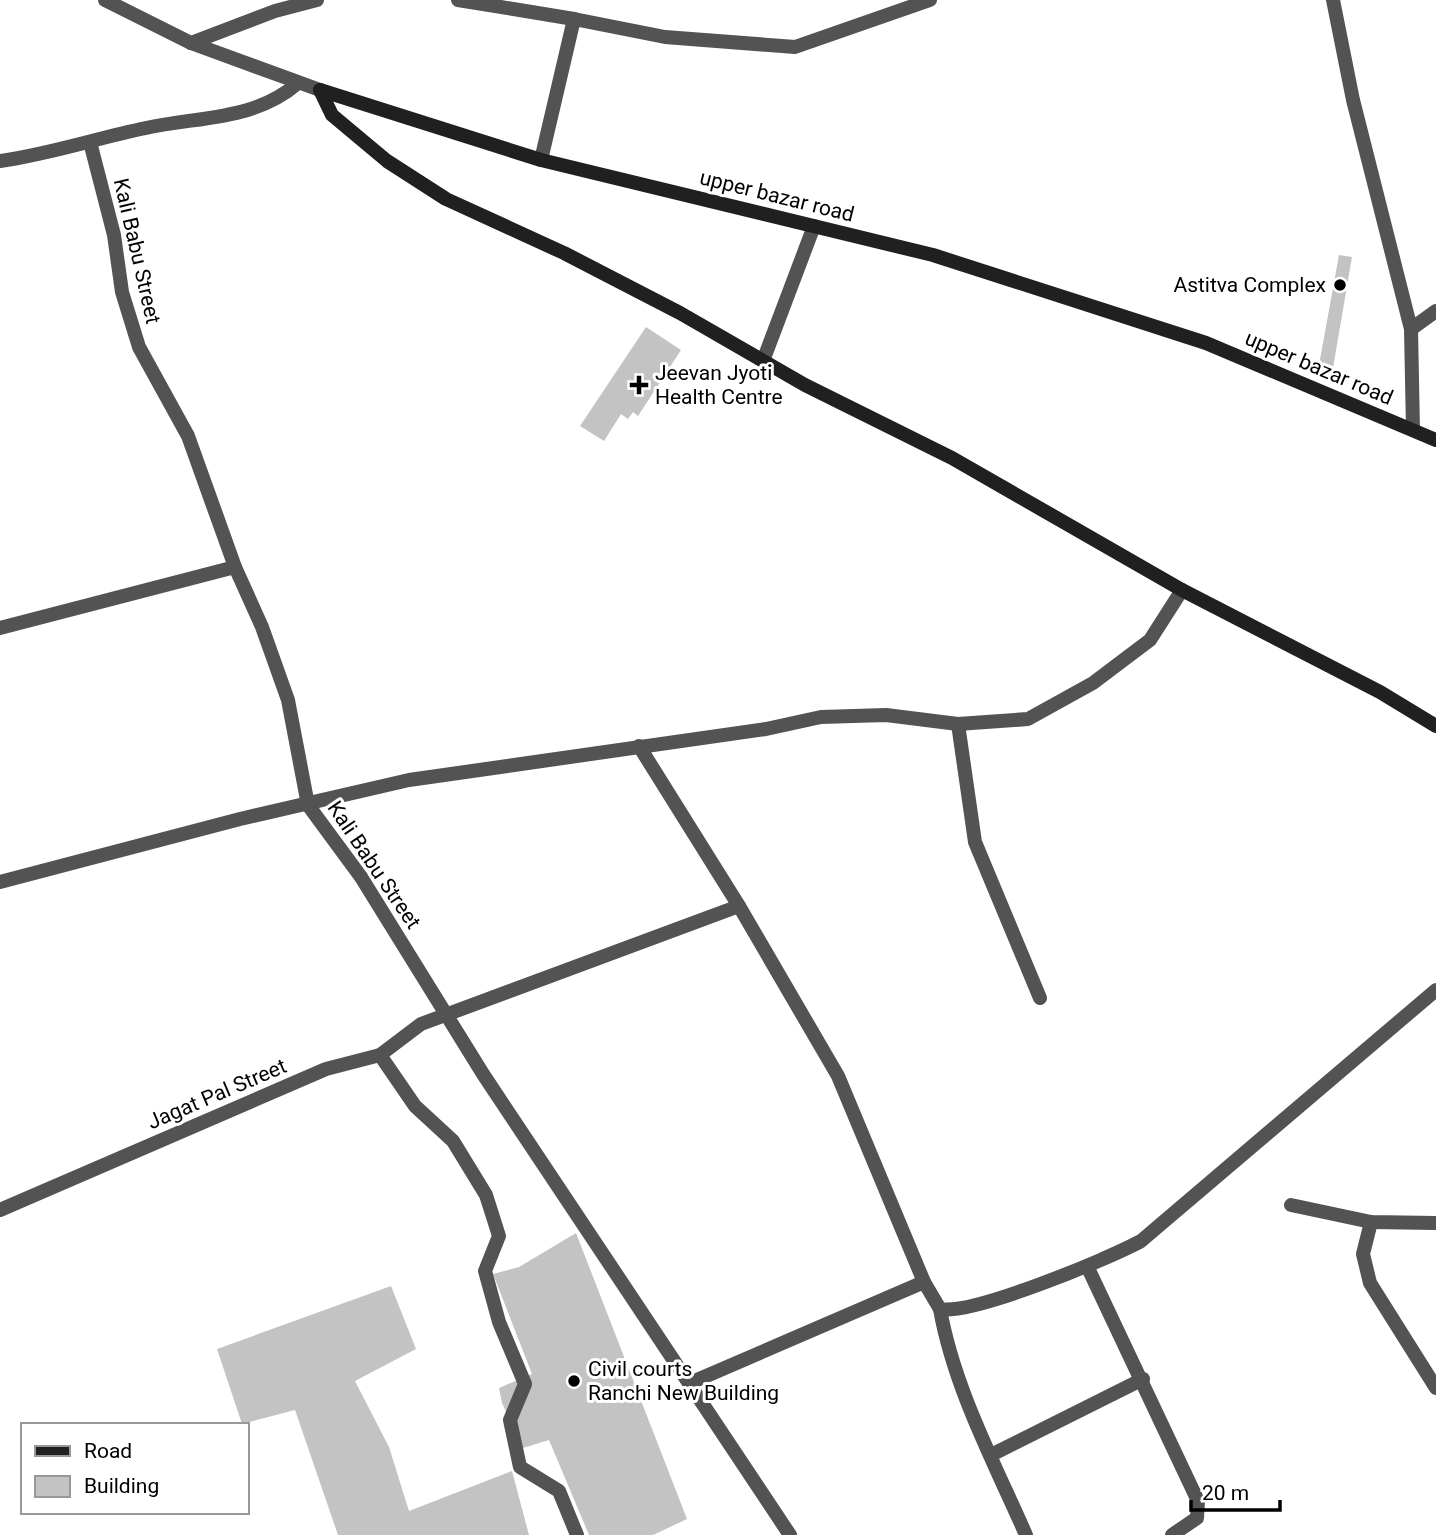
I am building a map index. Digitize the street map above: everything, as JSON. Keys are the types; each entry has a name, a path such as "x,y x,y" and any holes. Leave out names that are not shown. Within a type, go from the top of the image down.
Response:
{"main road":[{"name":"upper bazar road","path":"320,90 541,160 933,255 1206,343 1436,440"},
{"path":"320,90 332,115 387,161 446,199 564,253 952,457 1182,590 1380,692 1436,726"}],"street":[{"name":"upper bazar road","path":"105,0 191,43 320,90"},
{"path":"191,43 275,11 317,0"},
{"path":"462,0 665,37 795,47 930,0"},
{"path":"1333,0 1353,100 1411,329 1413,430"},
{"path":"541,160 574,19"},
{"path":"0,161 147,127 250,111 278,100 298,83"},
{"name":"Kali Babu Street","path":"90,142 114,235 122,292 139,347 188,436 235,567 262,627 288,700 307,805 360,877 448,1017 790,1535"},
{"path":"763,360 814,226"},
{"path":"1411,329 1436,311"},
{"path":"0,628 235,567"},
{"path":"0,882 240,819 409,780 766,729 821,717 886,715 958,724 1028,719 1093,683 1150,640 1182,590"},
{"path":"958,724 975,842 1040,998"},
{"path":"639,746 739,906 838,1076 924,1282 940,1309 946,1342 957,1376 1026,1535"},
{"name":"Jagat Pal Street","path":"0,1210 326,1069 380,1055 421,1024 448,1017 739,906"},
{"path":"940,1309 964,1307 1088,1268 1156,1231 1435,996"},
{"path":"380,1055 415,1106 453,1141 486,1195 499,1236 485,1271 499,1322 525,1384 510,1420 520,1467 559,1491 577,1535"},
{"path":"1291,1205 1371,1222 1436,1223"},
{"path":"1371,1222 1363,1254 1370,1283 1436,1388"},
{"path":"1088,1268 1143,1379 1198,1502 1196,1518 1172,1535"},
{"path":"690,1383 924,1282"},
{"path":"991,1455 1143,1379"}],"building":[{"name":"Astitva Complex","path":"1339,255 1352,257 1333,368 1319,365"},
{"path":"646,327 681,350 638,416 633,412 628,419 621,414 604,441 580,426"},
{"name":"Civil courts Ranchi New Building","path":"576,1233 687,1519 653,1535 589,1535 549,1440 523,1448 502,1403 499,1388 532,1374 493,1274 519,1267"},
{"path":"391,1286 416,1349 355,1381 389,1447 409,1511 512,1471 529,1535 338,1535 295,1410 242,1423 217,1349"}],"place":[{"name":"Astitva Complex","path":"1340,285"},
{"name":"Jeevan Jyoti Health Centre","path":"639,385"},
{"name":"Civil courts Ranchi New Building","path":"574,1381"}]}
